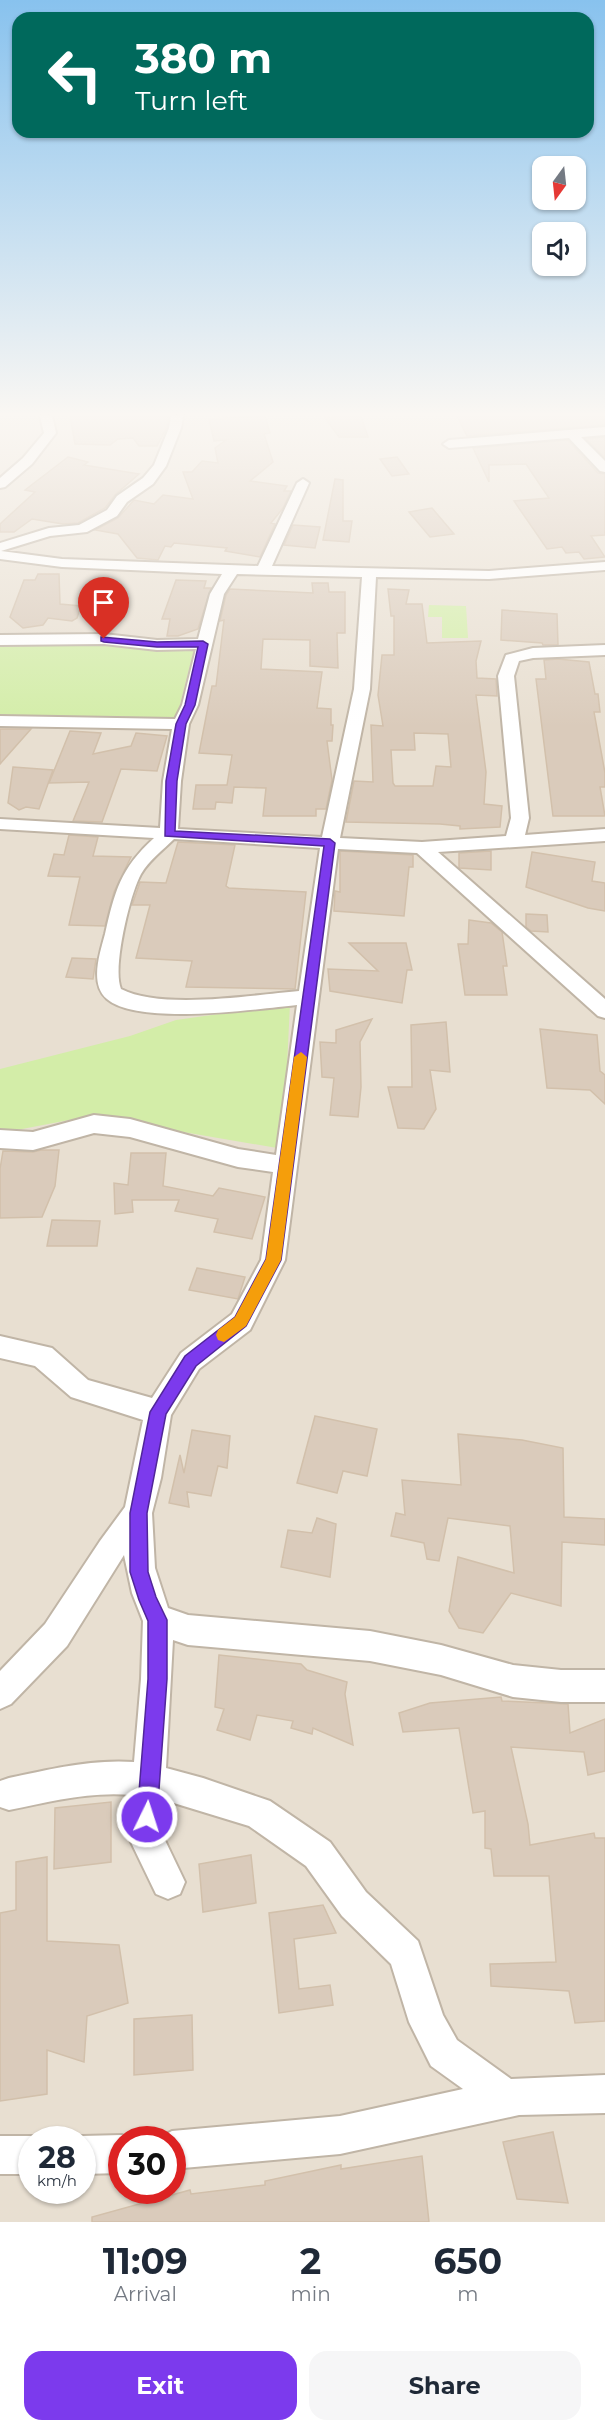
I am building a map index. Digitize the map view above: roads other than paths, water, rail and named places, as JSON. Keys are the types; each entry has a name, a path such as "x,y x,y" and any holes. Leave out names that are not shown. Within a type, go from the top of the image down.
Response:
{"street":[{"path":"0,547 50,532 82,529 99,520"},
{"path":"263,571 286,520"},
{"path":"0,555 62,563 369,573 489,575 605,566"},
{"path":"231,570 228,581 217,594 190,705 181,724 172,781 169,834 132,874 112,941 108,966 109,988 115,996 135,1005 199,1006 309,997"},
{"path":"168,1882 145,1836 157,1679 158,1620 148,1600 139,1572 138,1513 158,1412 190,1361 241,1322 273,1260 330,843 362,689 369,573"},
{"path":"0,640 104,639 157,645 203,644"},
{"path":"514,842 520,818 506,676 512,658 533,654 605,650"},
{"path":"0,721 181,724"},
{"path":"0,824 422,848 605,835"},
{"path":"422,848 605,1011"},
{"path":"0,1139 33,1141 94,1124 130,1128 238,1158 286,1165"},
{"path":"0,1347 43,1356 56,1370 81,1389 158,1412"},
{"path":"0,1693 56,1635 110,1551 138,1513"},
{"path":"158,1620 188,1630 370,1646 441,1660 513,1681 561,1686 605,1686"},
{"path":"9,1794 70,1781 115,1777 149,1780 203,1794 258,1814 318,1854 354,1904 406,1953 427,2022 444,2053 507,2099"},
{"path":"186,2149 340,2135 519,2096 605,2094"},
{"path":"0,2155 18,2155"}]}
